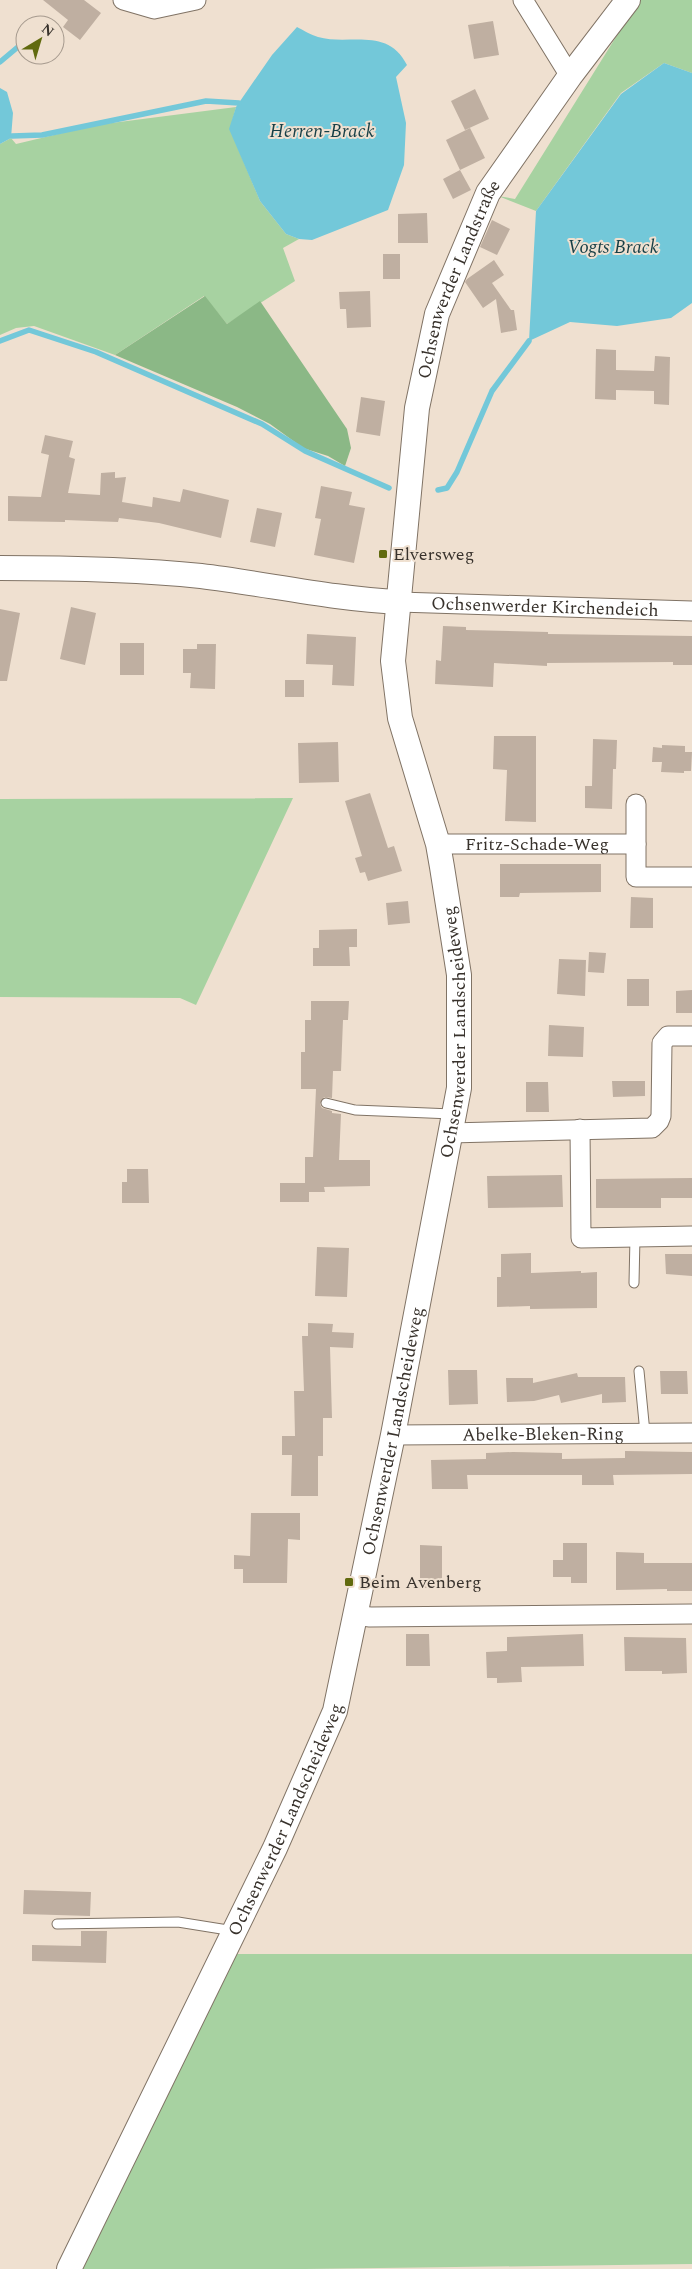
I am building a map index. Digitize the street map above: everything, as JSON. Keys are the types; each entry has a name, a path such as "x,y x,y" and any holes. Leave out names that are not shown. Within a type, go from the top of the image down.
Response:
{"street":[{"path":"123,0 154,9 196,0"},
{"path":"523,0 570,76"},
{"name":"Ochsenwerder Landstraße","path":"400,602 418,408 437,314 488,193 570,76 628,0"},
{"path":"0,568 138,571 200,576 364,600 400,602"},
{"name":"Ochsenwerder Kirchendeich","path":"400,602 692,611"},
{"name":"Ochsenwerder Landscheideweg","path":"69,2269 275,1848 335,1711 393,1435 459,1088 459,975 438,844 400,718 393,661 400,602"},
{"path":"636,804 636,877 692,878"},
{"name":"Fritz-Schade-Weg","path":"438,844 636,844"},
{"path":"452,1124 580,1130 655,1126 661,1116 662,1043 668,1036 692,1036"},
{"path":"580,1130 581,1238 692,1236"},
{"name":"Abelke-Bleken-Ring","path":"393,1435 692,1433"},
{"path":"355,1615 370,1617 692,1614"}],"lane":[{"path":"326,1103 355,1110 452,1124"},
{"path":"634,1283 635,1237"},
{"path":"639,1371 645,1433"},
{"path":"57,1924 178,1922 234,1931"}],"green space":[{"path":"639,0 692,0 692,73 664,63 621,93 536,211 498,196 515,199"},
{"path":"236,107 230,129 260,201 286,234 299,239 283,248 295,281 227,324 204,296 115,355 34,326 16,328 0,335 0,144 11,138 16,144 96,125"},
{"path":"205,296 227,324 260,301 347,429 351,448 345,466 328,456 303,448 270,424 237,407 115,355"},
{"path":"293,798 196,1005 180,998 0,997 0,799"},
{"path":"232,1954 692,1954 692,2264 305,2269 81,2269"}],"water":[{"name":"Herren-Brack","path":"297,27 315,36 330,39 378,41 389,45 399,53 407,65 396,77 406,123 404,165 388,210 312,240 299,239 286,234 260,201 229,129 236,107 272,55"},
{"name":"Vogts Brack","path":"664,63 692,73 692,303 671,318 617,326 570,322 529,341 536,211 621,94"},
{"path":"0,88 7,92 13,113 11,138 0,144"}],"building":[{"path":"43,0 84,0 101,13 80,40 65,29 68,20 65,15 62,15"},
{"path":"493,21 499,55 474,59 468,25"},
{"path":"475,89 489,119 465,130 451,101"},
{"path":"470,128 485,158 460,170 446,140"},
{"path":"460,170 471,190 453,199 443,179"},
{"path":"427,213 428,243 398,243 398,214"},
{"path":"492,220 510,229 497,255 480,247"},
{"path":"383,254 400,254 400,279 383,279"},
{"path":"494,260 504,275 492,283 511,310 514,310 517,330 501,333 496,299 483,308 465,282"},
{"path":"370,291 371,327 347,328 346,309 340,309 339,292"},
{"path":"596,349 616,350 616,370 654,371 655,356 670,357 669,405 654,404 654,391 616,390 616,400 595,399"},
{"path":"361,397 385,401 380,436 356,432"},
{"path":"45,435 73,441 69,457 75,459 68,493 100,495 101,473 115,472 115,478 126,477 122,502 152,507 153,497 180,502 183,489 229,500 221,538 159,523 119,518 118,522 65,520 65,522 8,521 8,496 41,497 49,455 41,453"},
{"path":"321,486 352,492 349,505 365,508 354,563 314,555 321,519 315,518"},
{"path":"257,508 282,513 275,547 250,542"},
{"path":"71,607 96,613 85,665 60,659"},
{"path":"0,609 20,613 7,681 0,681"},
{"path":"443,626 466,627 466,630 548,632 548,634 692,636 692,665 673,665 673,662 547,663 547,666 494,663 493,687 435,684 436,660 441,661"},
{"path":"307,634 356,637 354,686 332,685 333,665 306,664"},
{"path":"120,643 144,643 144,675 120,675"},
{"path":"197,644 216,644 215,689 190,688 191,673 183,673 183,649 197,649"},
{"path":"285,680 304,680 304,697 285,697"},
{"path":"494,736 536,736 536,822 505,821 507,770 493,769"},
{"path":"593,739 617,740 616,769 613,769 612,809 585,808 585,786 592,786"},
{"path":"338,742 339,782 299,783 298,743"},
{"path":"662,745 685,746 685,752 692,752 691,771 684,771 684,773 661,772 662,762 652,762 653,747 662,748"},
{"path":"370,793 388,848 394,846 402,871 368,881 365,872 360,873 355,858 362,856 345,801"},
{"path":"500,864 601,864 601,892 520,893 519,897 500,897"},
{"path":"631,897 653,898 653,928 630,928"},
{"path":"408,901 410,923 388,925 386,903"},
{"path":"357,929 357,947 349,947 350,966 313,966 313,948 319,948 319,930"},
{"path":"589,952 606,953 604,973 588,972"},
{"path":"559,959 586,960 585,996 557,994"},
{"path":"627,979 649,979 649,1006 627,1006"},
{"path":"692,990 692,1013 676,1013 676,991"},
{"path":"311,1001 349,1001 348,1020 343,1020 341,1071 333,1071 332,1098 324,1097 320,1104 322,1108 332,1111 332,1113 341,1114 339,1160 370,1160 370,1186 324,1187 325,1192 309,1192 309,1202 280,1202 280,1183 305,1183 305,1157 313,1157 316,1089 301,1089 301,1052 305,1052 305,1020 311,1020"},
{"path":"549,1025 584,1027 583,1057 548,1056"},
{"path":"612,1081 645,1081 645,1096 613,1097"},
{"path":"526,1082 548,1082 549,1112 526,1112"},
{"path":"127,1169 148,1169 149,1203 122,1203 122,1182 127,1182"},
{"path":"562,1175 563,1207 488,1208 487,1176"},
{"path":"692,1178 692,1198 661,1198 661,1208 596,1208 596,1179"},
{"path":"317,1247 349,1248 347,1297 315,1296"},
{"path":"531,1253 531,1273 597,1272 597,1308 530,1309 530,1306 497,1307 497,1277 501,1277 501,1254"},
{"path":"665,1254 692,1254 692,1276 666,1274"},
{"path":"308,1323 333,1324 332,1332 354,1333 353,1348 330,1347 332,1418 323,1418 323,1456 318,1456 318,1496 291,1496 292,1455 282,1455 282,1436 295,1436 294,1391 304,1391 302,1336 308,1336"},
{"path":"448,1370 477,1370 478,1404 449,1405"},
{"path":"660,1371 687,1371 688,1394 661,1394"},
{"path":"577,1373 578,1377 625,1377 626,1402 602,1403 602,1394 561,1403 559,1395 534,1401 507,1402 506,1378 533,1378 533,1383"},
{"path":"625,1451 692,1452 692,1474 613,1475 614,1485 582,1485 582,1475 467,1475 468,1489 432,1489 431,1460 486,1459 486,1453 513,1452 562,1453 562,1459 625,1458"},
{"path":"251,1513 300,1513 300,1540 288,1539 287,1583 243,1583 243,1569 234,1569 234,1555 250,1556"},
{"path":"563,1543 587,1543 587,1583 571,1583 571,1577 553,1577 553,1560 563,1560"},
{"path":"420,1545 442,1546 442,1588 420,1588"},
{"path":"616,1552 644,1553 644,1563 692,1563 692,1591 667,1591 667,1589 616,1590"},
{"path":"406,1634 429,1634 430,1666 406,1666"},
{"path":"583,1634 584,1666 521,1667 522,1682 497,1683 497,1678 487,1678 486,1652 507,1651 507,1637"},
{"path":"624,1637 686,1638 687,1673 662,1674 662,1671 625,1671"},
{"path":"24,1890 91,1892 90,1916 23,1914"},
{"path":"81,1931 107,1931 106,1963 32,1961 32,1945 81,1946"}],"waterway":[{"path":"0,62 15,49"},
{"path":"12,136 42,135 206,101 239,103"},
{"path":"0,341 29,330 96,352 262,424 305,451 389,488"},
{"path":"438,490 447,488 457,472 492,391 529,341"}],"place":[{"name":"Elversweg","path":"383,554"},
{"name":"Beim Avenberg","path":"349,1582"}]}
